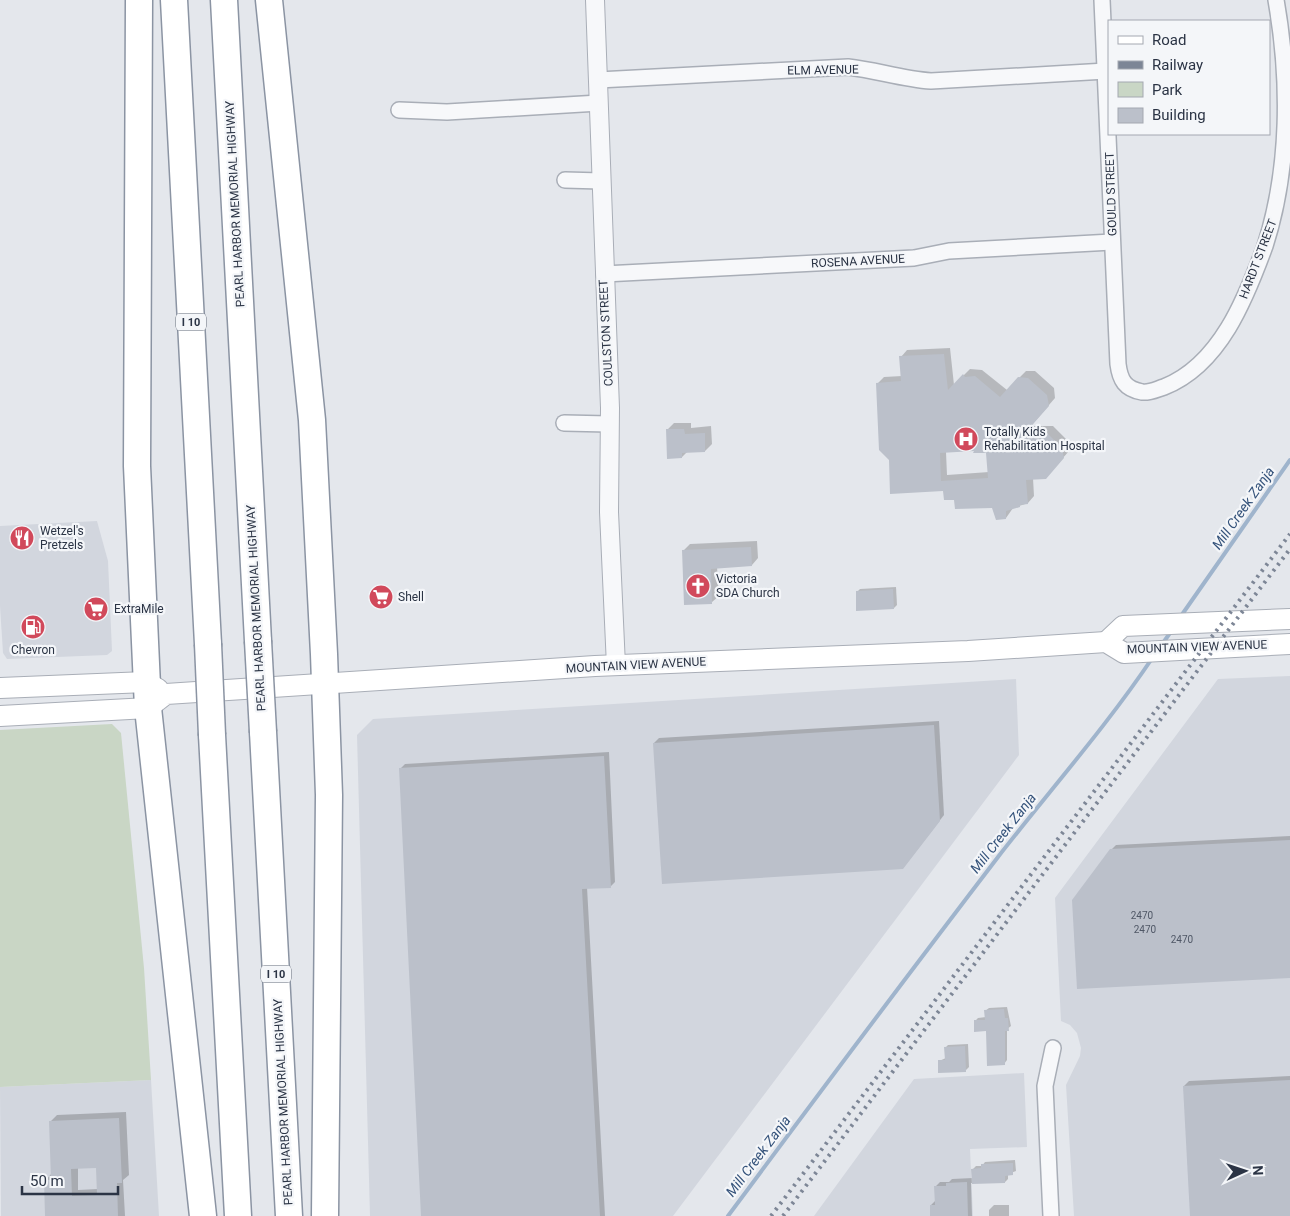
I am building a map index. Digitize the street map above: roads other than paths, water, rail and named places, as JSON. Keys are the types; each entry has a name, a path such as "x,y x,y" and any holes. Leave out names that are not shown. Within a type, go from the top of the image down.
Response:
{"highway":[{"path":"139,0 137,466 153,694 203,1216"},
{"name":"I 10","path":"174,0 238,1216"},
{"name":"PEARL HARBOR MEMORIAL HIGHWAY","path":"224,0 289,1216"},
{"path":"269,0 312,420 325,685 328,795 325,1216"}],"main road":[{"name":"MOUNTAIN VIEW AVENUE","path":"1106,642 1123,626 1290,619"},
{"name":"MOUNTAIN VIEW AVENUE","path":"0,716 153,694 616,666 958,652 1106,642 1124,653 1290,644"},
{"name":"MOUNTAIN VIEW AVENUE","path":"0,688 153,694"}],"street":[{"name":"COULSTON STREET","path":"595,0 610,424 609,512 616,666"},
{"name":"GOULD STREET","path":"1102,0 1108,128"},
{"name":"HARDT STREET","path":"1126,386 1145,392 1153,391 1186,377 1199,366 1211,352 1239,307 1266,246 1282,183 1289,118 1286,52 1276,0"},
{"name":"ELM AVENUE","path":"598,80 848,67 869,69 913,80 930,81 1106,71"},
{"path":"399,110 447,112 599,102"},
{"name":"GOULD STREET","path":"1108,135 1118,364 1120,377 1126,386"},
{"path":"565,180 601,181"},
{"name":"ROSENA AVENUE","path":"604,274 914,258 949,251 1112,242"},
{"path":"564,423 610,424"},
{"path":"1051,1216 1045,1086 1053,1048"}],"waterway":[{"name":"Mill Creek Zanja","path":"1181,616 1290,460"},
{"name":"Mill Creek Zanja","path":"1163,643 1172,630"},
{"name":"Mill Creek Zanja","path":"728,1216 862,1036 1018,832 1097,733 1153,657"}],"railway":[{"path":"771,1216 1290,534"},
{"path":"783,1216 1290,549"}],"place":[{"name":"Totally Kids Rehabilitation Hospital","path":"966,439"},
{"name":"Wetzel's Pretzels","path":"22,538"},
{"name":"Victoria SDA Church","path":"698,586"},
{"name":"Shell","path":"381,597"},
{"name":"ExtraMile","path":"96,609"},
{"name":"Chevron","path":"33,627"}]}
